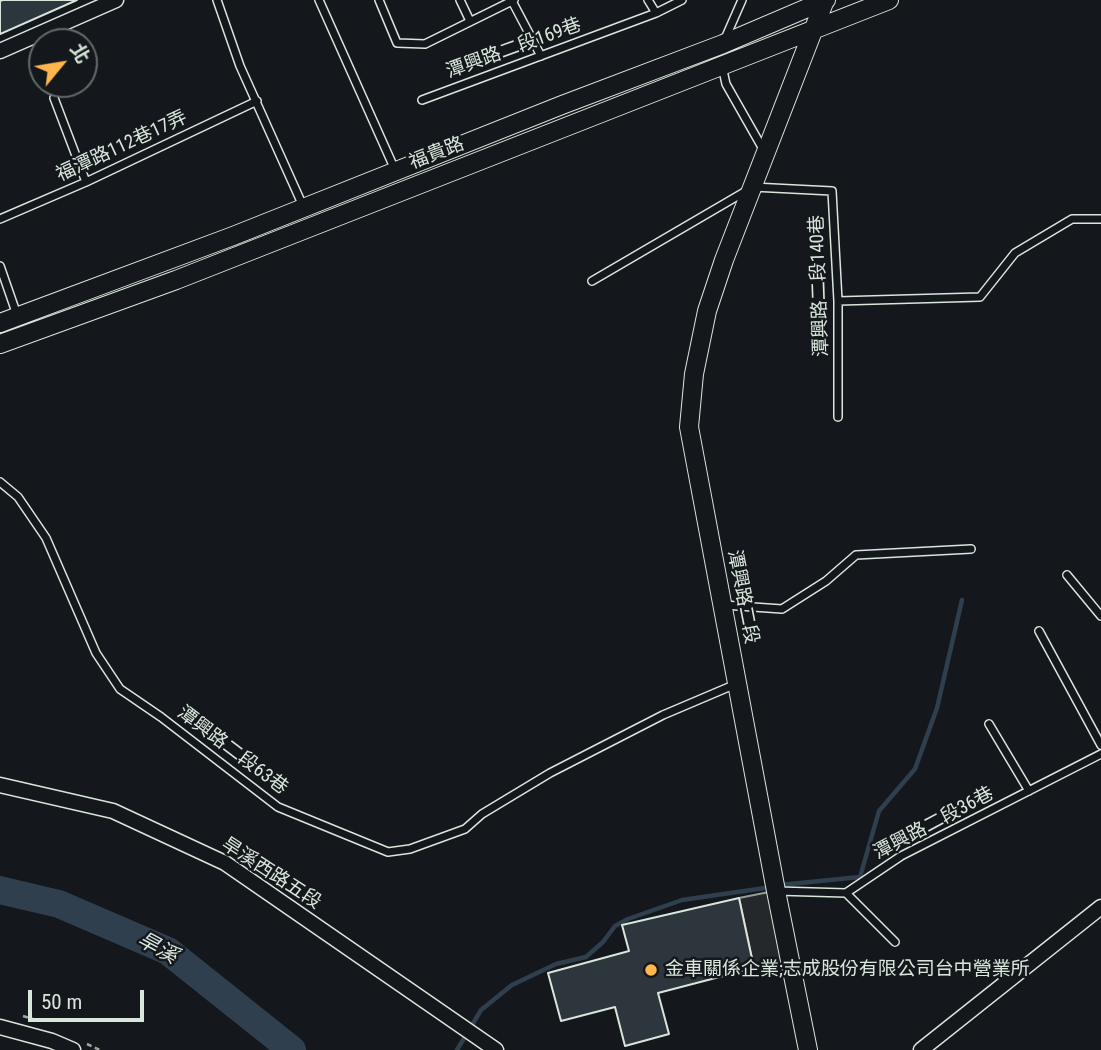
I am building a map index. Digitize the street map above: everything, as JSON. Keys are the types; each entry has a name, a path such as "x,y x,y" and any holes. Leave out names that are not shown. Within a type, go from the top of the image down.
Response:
{"street":[{"path":"0,51 117,0"},
{"name":"福貴路","path":"0,323 233,236 723,44 825,0"},
{"name":"潭興路二段","path":"808,1050 692,449 690,408 707,311 825,0"},
{"name":"福貴路","path":"0,344 176,280 889,0"},
{"name":"旱溪西路五段","path":"0,785 113,811 225,863 496,1050"},
{"path":"921,1050 1101,907"},
{"path":"0,1027 52,1041 73,1050"}],"lane":[{"path":"217,0 240,66 303,207"},
{"path":"319,0 396,172"},
{"path":"379,0 397,43 425,44 513,1 541,56"},
{"path":"460,0 471,22"},
{"path":"648,0 656,13"},
{"name":"潭興路二段169巷","path":"422,100 656,13 682,0"},
{"path":"723,44 742,0"},
{"path":"722,65 726,84 762,147 763,158"},
{"path":"54,98 86,182"},
{"name":"福潭路112巷17弄","path":"0,219 86,182 257,101"},
{"path":"592,281 753,187"},
{"name":"潭興路二段140巷","path":"753,187 832,191 838,301 838,417"},
{"path":"838,301 980,297 1014,253 1072,219 1101,219"},
{"path":"0,266 18,316"},
{"name":"潭興路二段63巷","path":"0,482 18,497 46,538 96,653 120,689 278,807 388,852 410,849 465,829 482,814 550,773 663,715 736,684"},
{"path":"723,606 782,609 826,582 856,555 971,549"},
{"path":"1067,575 1101,616"},
{"path":"1039,631 1101,745"},
{"path":"989,724 1029,791"},
{"name":"潭興路二段36巷","path":"846,893 901,856 1101,754"},
{"path":"776,891 846,893 895,942"}],"shaded area":[{"path":"769,892 784,962 754,968 739,898"}],"building":[{"path":"77,0 0,34 0,1"},
{"name":"金車關係企業;志成股份有限公司台中營業所","path":"739,898 754,968 658,993 669,1034 625,1046 615,1007 561,1021 548,973 629,951 622,925"}],"waterway":[{"path":"780,885 860,877 879,811 915,769 937,708 962,600"},
{"path":"457,1050 481,1010 512,985 556,964 586,957 603,942 615,926 628,919 682,900 772,887"},
{"name":"旱溪","path":"0,890 59,904 168,951 292,1050"}],"place":[{"name":"金車關係企業;志成股份有限公司台中營業所","path":"651,970"}]}
